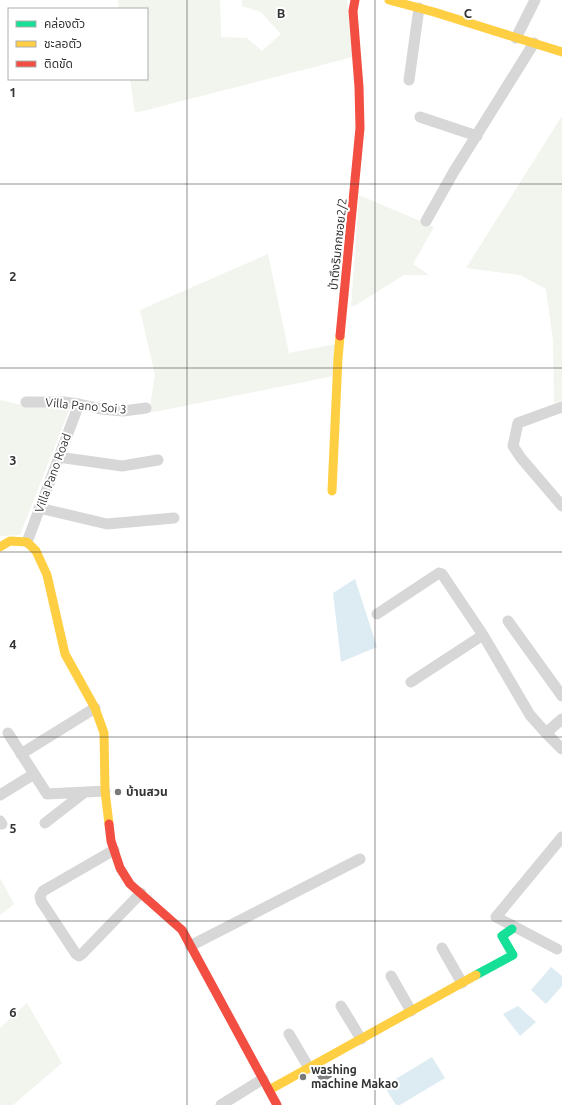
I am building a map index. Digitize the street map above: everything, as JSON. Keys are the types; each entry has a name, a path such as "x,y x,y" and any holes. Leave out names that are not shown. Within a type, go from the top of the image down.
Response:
{"street":[{"name":"ป่าตึงริมกกซอย2/2","path":"332,491 338,358 360,128 359,86 353,11 355,0"},
{"path":"389,0 562,52"},
{"path":"516,38 535,0"},
{"path":"409,80 419,8"},
{"path":"426,221 453,173 534,43"},
{"path":"420,117 477,136"},
{"name":"Villa Pano Soi 3","path":"26,402 64,402 101,409 123,411 146,408"},
{"name":"Villa Pano Road","path":"27,542 79,404"},
{"path":"562,407 518,422 512,446 562,506"},
{"path":"58,457 122,466 158,460"},
{"path":"39,508 108,524 174,518"},
{"path":"0,547 10,541 27,542 36,551 47,575 65,654 94,708 104,733 105,791 111,842 120,868 130,884 182,930 277,1105"},
{"path":"377,614 439,573 442,574 483,635 530,715 562,749"},
{"path":"508,621 562,696"},
{"path":"411,682 483,635"},
{"path":"22,754 94,708"},
{"path":"546,733 562,719"},
{"path":"8,733 46,794 105,791"},
{"path":"0,795 34,774"},
{"path":"45,823 85,792"},
{"path":"557,949 496,917 562,837"},
{"path":"114,850 43,891 40,896 41,901 76,954 79,956 82,954 141,893"},
{"path":"190,946 360,859"},
{"path":"269,1090 513,955 502,936 512,929"},
{"path":"442,948 462,983"},
{"path":"391,976 411,1011"},
{"path":"341,1006 361,1039"},
{"path":"289,1034 310,1068"},
{"path":"221,1105 263,1078"}],"shaded area":[{"path":"118,0 220,0 221,37 247,38 262,51 281,34 261,12 242,6 242,0 347,0 353,57 135,113 130,80 148,80 148,8 119,8"},
{"path":"562,116 562,401 554,403 553,341 546,289 520,275 466,268"},
{"path":"359,195 434,227 413,264 429,275 404,275 351,307"},
{"path":"268,254 289,353 336,344 333,376 149,413 155,375 140,310"},
{"path":"0,400 22,405 70,408 20,535 0,536"},
{"path":"355,579 377,647 341,662 333,593"},
{"path":"0,878 14,904 0,915"},
{"path":"551,967 562,976 562,986 546,1004 531,990"},
{"path":"27,1003 62,1063 13,1105 0,1105 0,1028"},
{"path":"518,1006 536,1022 520,1036 503,1014"},
{"path":"432,1057 445,1078 400,1105 396,1105 384,1086"}],"building":[{"path":"327,1068 332,1077 321,1083 316,1074"}],"traffic: fast":[{"path":"476,975 513,955 502,936 512,929"}],"traffic: slow":[{"path":"389,0 434,12 562,52"},
{"path":"332,491 340,336"},
{"path":"0,547 10,541 27,542 36,551 47,575 65,654 95,708 104,733 105,791 109,824"},
{"path":"269,1090 476,975"}],"traffic: jam":[{"path":"340,336 360,128 359,87 353,11 355,0"},
{"path":"109,824 111,841 120,868 130,884 182,930 277,1105"}],"place":[{"name":"บ้านสวน","path":"118,792"},
{"name":"washing machine Makao","path":"303,1077"}]}
